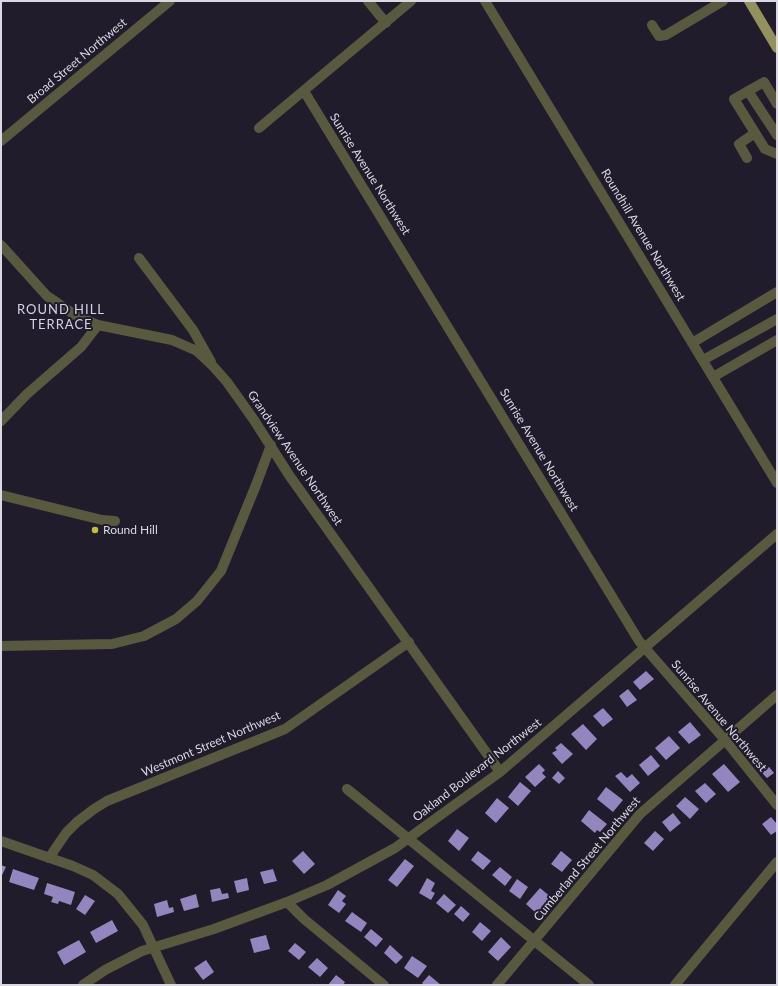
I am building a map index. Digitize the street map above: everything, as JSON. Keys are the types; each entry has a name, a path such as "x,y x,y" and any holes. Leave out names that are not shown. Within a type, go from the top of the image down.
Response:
{"main road":[{"path":"749,1 777,48"}],"street":[{"name":"Broad Street Northwest","path":"1,141 170,1"},
{"path":"368,1 386,23"},
{"path":"258,128 411,1"},
{"name":"Roundhill Avenue Northwest","path":"485,1 777,483"},
{"path":"652,25 659,36 666,35 722,1"},
{"path":"777,104 764,82 734,99 765,149 777,154"},
{"name":"Sunrise Avenue Northwest","path":"304,91 644,648 725,740 777,805"},
{"path":"748,91 777,135"},
{"path":"747,158 739,144 755,133"},
{"name":"Grandview Avenue Northwest","path":"1,245 47,296 75,315 98,325 172,340 196,351 212,365 227,382 290,475 500,772"},
{"path":"139,258 193,330 212,365"},
{"path":"692,343 777,292"},
{"path":"703,360 777,319"},
{"path":"1,421 27,394 80,347 98,325"},
{"path":"713,377 777,340"},
{"path":"1,646 112,644 144,636 176,619 197,601 220,571 251,499 271,445"},
{"path":"1,495 102,520 115,521"},
{"name":"Oakland Boulevard Northwest","path":"83,985 129,957 154,947 214,929 287,902 364,866 410,838 500,772 777,534"},
{"name":"Westmont Street Northwest","path":"49,858 66,833 77,822 107,801 285,729 409,642"},
{"name":"Cumberland Street Northwest","path":"497,985 640,814 777,695"},
{"path":"347,788 589,985"},
{"path":"1,840 93,876 118,894 143,925 171,985"},
{"path":"675,985 777,862"},
{"path":"287,902 304,919 384,985"}],"building":[{"path":"646,671 654,679 640,690 633,682"},
{"path":"628,689 637,700 627,707 619,696"},
{"path":"603,708 613,719 603,727 593,716"},
{"path":"690,722 701,735 689,744 678,732"},
{"path":"583,724 597,739 586,750 571,734"},
{"path":"669,736 680,748 666,760 655,748"},
{"path":"561,743 573,754 562,764 552,753 557,750 555,748"},
{"path":"651,755 660,766 648,776 639,765"},
{"path":"539,764 545,770 542,773 546,777 535,787 525,777"},
{"path":"724,764 740,782 728,792 712,774"},
{"path":"769,767 774,773 767,778 762,773"},
{"path":"558,771 565,778 559,784 552,778"},
{"path":"621,772 627,778 632,774 640,783 630,792 615,776"},
{"path":"520,782 531,791 518,806 508,797"},
{"path":"705,783 716,794 706,803 695,791"},
{"path":"606,787 623,800 613,812 597,799"},
{"path":"685,797 699,809 690,819 676,806"},
{"path":"497,798 509,808 496,823 485,813"},
{"path":"589,810 607,824 600,832 597,830 595,833 581,821"},
{"path":"673,813 681,823 670,832 662,822"},
{"path":"771,817 777,824 777,831 771,835 762,824"},
{"path":"457,829 469,838 459,851 448,841"},
{"path":"655,831 664,839 653,851 644,843"},
{"path":"303,851 315,864 304,874 292,861"},
{"path":"478,851 491,861 483,870 471,860"},
{"path":"561,851 572,860 562,872 551,864"},
{"path":"405,859 414,866 397,887 388,880"},
{"path":"1,865 6,867 1,877"},
{"path":"500,867 512,877 505,886 492,875"},
{"path":"13,869 39,878 34,890 9,882"},
{"path":"273,869 277,881 264,884 260,872"},
{"path":"247,878 249,890 237,893 234,881"},
{"path":"427,878 435,883 431,891 435,893 431,900 419,893"},
{"path":"517,879 528,887 520,899 509,891"},
{"path":"47,883 75,892 71,905 59,901 58,904 51,902 53,897 44,894"},
{"path":"220,888 222,894 228,893 229,898 212,902 210,890"},
{"path":"540,888 552,898 537,914 526,904"},
{"path":"338,890 346,896 342,901 346,904 339,913 328,905"},
{"path":"196,894 199,907 184,911 180,899"},
{"path":"444,894 456,905 448,913 436,903"},
{"path":"85,895 95,901 85,915 76,909"},
{"path":"167,900 169,908 173,907 174,912 157,917 154,904"},
{"path":"461,906 470,914 463,922 454,914"},
{"path":"352,912 367,923 361,932 345,921"},
{"path":"112,920 118,931 96,943 90,932"},
{"path":"480,922 491,931 482,941 472,932"},
{"path":"371,929 383,939 376,947 364,937"},
{"path":"266,935 270,949 254,953 250,939"},
{"path":"501,937 511,947 498,961 488,952"},
{"path":"79,940 86,952 64,965 57,952"},
{"path":"295,943 306,952 299,960 288,951"},
{"path":"390,945 403,957 396,964 384,953"},
{"path":"412,956 427,966 418,978 404,968"},
{"path":"317,958 328,968 320,977 308,967"},
{"path":"206,960 214,972 203,980 194,968"},
{"path":"336,975 345,982 343,985 328,985"},
{"path":"429,975 441,985 424,985 422,983"}],"place":[{"name":"Round Hill","path":"95,530"}],"district":[{"name":"ROUND HILL TERRACE","path":"61,318"}]}
